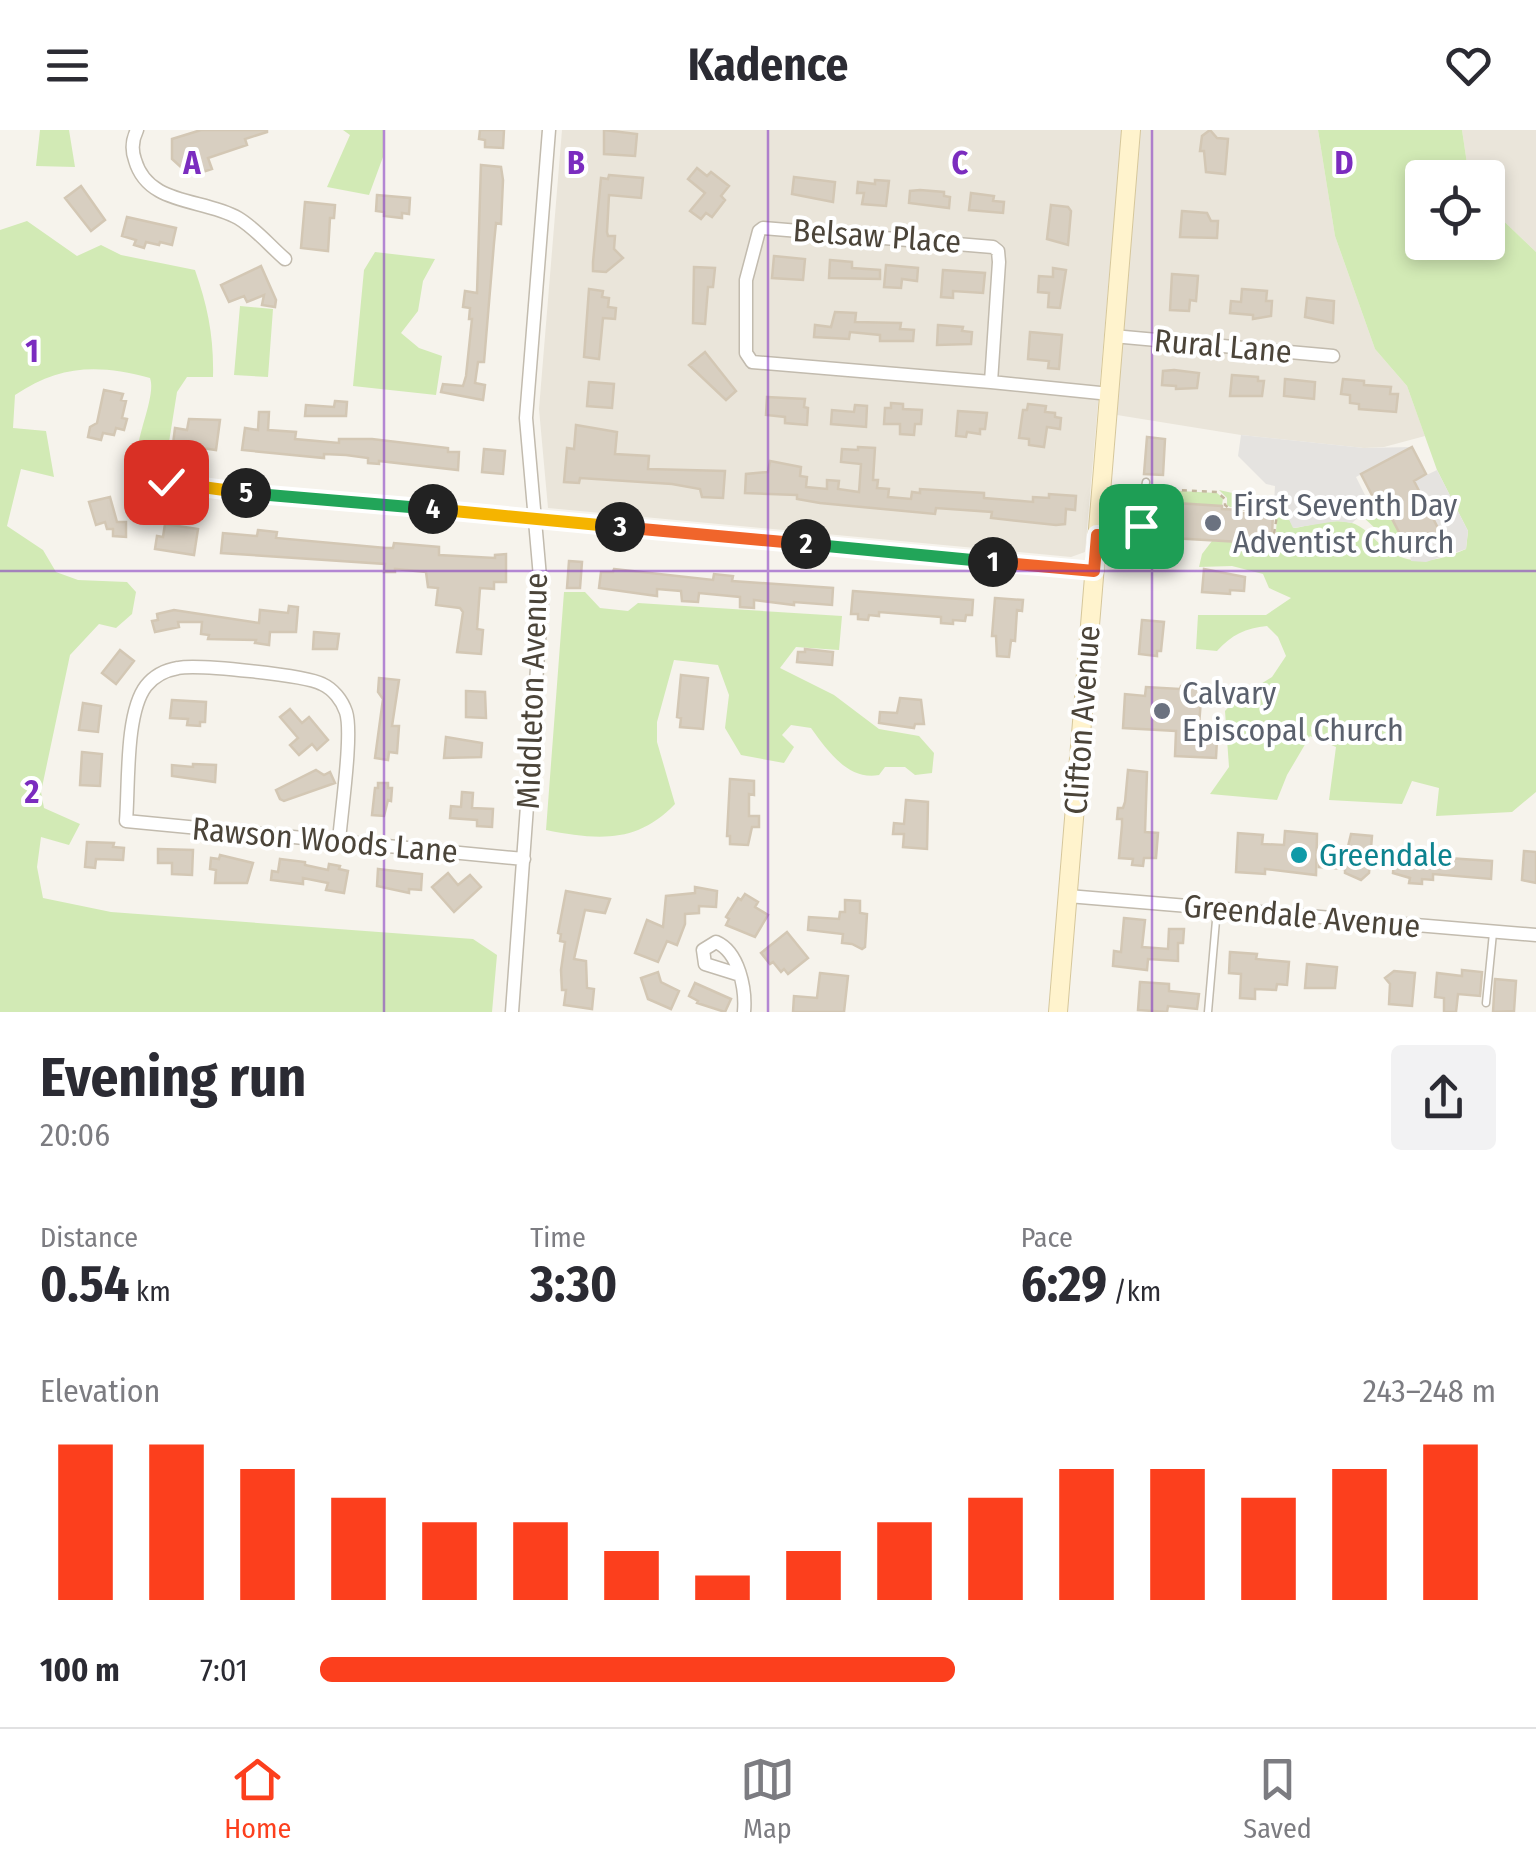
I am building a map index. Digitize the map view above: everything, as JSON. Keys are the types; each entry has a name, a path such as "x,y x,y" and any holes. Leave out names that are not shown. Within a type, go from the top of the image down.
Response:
{"main road":[{"name":"Clifton Avenue","path":"1058,1012 1131,130"}],"street":[{"path":"136,130 132,150 147,184 165,195 240,219 285,259"},
{"name":"Middleton Avenue","path":"512,1012 542,600 526,418 550,130"},
{"name":"Belsaw Place","path":"991,382 999,262 998,251 993,247 763,228 759,231 746,280 746,354 752,362 1110,394"},
{"name":"Rural Lane","path":"1114,336 1334,356"},
{"path":"166,482 220,491 1094,571"},
{"name":"Rawson Woods Lane","path":"340,841 348,723 340,700 330,689 310,680 189,666 153,678 138,700 126,821 524,859"},
{"name":"Greendale Avenue","path":"1068,896 1536,935"},
{"path":"737,974 744,991 744,1012"}],"lane":[{"path":"1097,535 1130,538 1137,534 1146,482"},
{"path":"1208,1012 1216,908"},
{"path":"1486,1003 1494,932"}],"path":[{"path":"1150,498 1159,489 1217,492 1229,508 1284,511"},
{"path":"1274,534 1277,513"}],"shaded area":[{"path":"562,130 1122,130 1085,552 1071,557 548,508 539,409"},
{"path":"1138,130 1318,130 1335,236 1375,349 1407,386 1425,436 1364,448 1241,435 1117,415"},
{"path":"1462,130 1536,130 1536,252 1505,222 1505,160 1466,160"},
{"path":"1241,435 1364,448 1412,447 1356,477 1369,503 1360,508 1362,514 1352,523 1337,521 1293,528 1282,504 1274,502 1275,486 1266,484 1238,456"},
{"path":"1437,470 1468,531 1466,549 1426,562 1411,561 1410,553 1442,536 1414,481"}],"green space":[{"path":"40,130 69,130 75,167 36,166"},
{"path":"343,130 383,130 383,157 369,195 327,187 350,135"},
{"path":"1318,130 1462,130 1466,160 1405,160 1405,260 1505,260 1505,222 1536,252 1536,792 1512,812 1436,816 1439,788 1412,781 1402,804 1329,800 1336,747 1310,736 1277,800 1210,794 1229,767 1225,711 1235,700 1272,677 1286,656 1278,637 1267,626 1239,633 1217,651 1196,649 1198,615 1266,615 1291,598 1269,588 1263,574 1232,566 1199,567 1202,554 1212,541 1224,542 1225,538 1275,544 1277,518 1285,512 1294,528 1333,521 1355,524 1386,549 1406,559 1436,559 1466,549 1468,531 1437,470 1407,386 1375,349 1335,236"},
{"path":"27,221 77,256 101,245 121,255 195,270 209,323 213,363 213,377 187,377 177,392 166,461 152,465 137,454 151,394 150,378 80,370 48,378 15,395 13,428 46,431 54,477 21,469 7,526 43,550 56,572 78,580 127,582 136,592 132,614 116,628 99,624 70,655 41,792 44,808 80,824 69,845 41,837 37,867 43,898 111,912 473,939 497,955 492,1012 0,1012 0,230"},
{"path":"375,252 435,259 423,281 418,311 401,333 419,348 442,356 436,395 353,386 364,270"},
{"path":"240,306 273,309 268,377 234,375"},
{"path":"1162,490 1217,493 1223,498 1222,506 1155,505 1152,513 1153,498"},
{"path":"1219,490 1282,504 1284,509 1230,507"},
{"path":"1384,503 1409,550 1391,543 1363,517 1362,512"},
{"path":"564,592 585,592 600,608 628,611 638,603 842,616 839,650 796,647 780,668 834,695 879,729 919,736 934,753 932,773 915,775 905,767 885,767 879,775 858,773 839,762 811,728 791,725 782,735 794,747 784,763 741,755 725,728 729,695 718,665 674,660 657,722 657,742 675,804 646,826 615,836 546,830"}],"building":[{"path":"201,130 267,132 245,139 247,145 208,158 212,169 203,172 200,162 182,168 172,159 172,139"},
{"path":"480,130 504,130 503,148 485,147 485,140 479,139"},
{"path":"604,130 637,134 635,156 604,154"},
{"path":"1210,130 1217,138 1228,139 1225,174 1206,172 1204,151 1200,151 1202,136"},
{"path":"481,165 501,167 503,180 484,362 478,362 475,383 485,385 483,400 441,392 443,384 463,386 466,376 472,319 470,308 463,307 465,291 477,293"},
{"path":"697,168 707,176 711,172 729,186 721,196 725,200 712,217 706,213 701,219 690,211 705,193 688,179"},
{"path":"609,175 643,178 641,198 609,195 607,232 608,236 615,236 614,249 623,258 606,272 593,271 601,178 608,179"},
{"path":"794,177 835,182 833,202 792,194"},
{"path":"875,180 889,181 886,206 862,204 864,193 857,193 858,182 875,184"},
{"path":"81,186 105,220 91,231 65,198"},
{"path":"910,191 944,192 944,196 950,197 949,208 909,203"},
{"path":"971,193 994,196 993,201 1004,202 1003,213 969,210"},
{"path":"377,195 410,198 409,214 402,213 402,218 384,216 384,212 376,211"},
{"path":"305,202 335,205 328,251 301,248"},
{"path":"1051,205 1071,211 1068,245 1047,239"},
{"path":"1182,211 1207,213 1211,221 1218,221 1217,238 1180,237"},
{"path":"127,217 176,228 172,245 134,245 136,240 122,236"},
{"path":"774,256 805,259 803,280 772,278"},
{"path":"830,260 852,262 852,268 880,270 880,279 829,278"},
{"path":"886,265 918,268 917,281 902,279 901,288 884,287"},
{"path":"261,266 276,300 275,307 262,305 264,295 247,302 244,296 229,302 221,285"},
{"path":"694,267 715,268 713,287 708,287 705,324 693,323"},
{"path":"1053,268 1066,270 1060,308 1048,307 1049,293 1038,292 1039,276 1053,277"},
{"path":"943,270 985,273 983,293 953,291 953,298 941,297"},
{"path":"1172,274 1198,276 1196,301 1190,300 1189,311 1170,310"},
{"path":"589,289 603,291 602,297 609,298 608,307 616,308 615,319 603,318 599,359 584,357"},
{"path":"1242,289 1267,291 1266,301 1272,301 1271,316 1253,319 1253,315 1230,313 1231,301 1241,302"},
{"path":"1307,298 1334,301 1333,323 1305,317"},
{"path":"835,312 856,313 855,322 901,323 900,329 914,330 913,341 880,341 880,335 850,332 849,339 814,337 815,325 831,327"},
{"path":"938,325 963,327 962,331 972,332 971,344 937,345"},
{"path":"1030,332 1062,335 1059,369 1048,368 1049,361 1028,359"},
{"path":"705,352 736,391 726,400 689,365"},
{"path":"1163,371 1199,373 1197,388 1162,385"},
{"path":"1232,375 1264,381 1262,396 1230,396"},
{"path":"1285,379 1315,382 1314,399 1284,396"},
{"path":"1343,379 1391,387 1390,394 1398,394 1396,412 1359,409 1359,404 1350,403 1350,395 1341,394"},
{"path":"589,382 614,384 612,408 587,406"},
{"path":"104,390 123,394 121,400 126,401 122,418 127,419 124,430 116,428 114,435 103,433 101,440 88,437 90,427 97,423"},
{"path":"767,397 805,399 807,425 785,423 785,417 766,415"},
{"path":"335,401 347,402 346,416 305,416 306,405 334,407"},
{"path":"891,403 903,404 903,409 922,410 921,424 915,424 914,435 900,434 900,424 884,424 885,408 891,408"},
{"path":"1028,404 1046,406 1045,412 1061,418 1060,429 1047,427 1044,447 1029,445 1029,439 1019,438 1023,410 1027,410"},
{"path":"855,405 867,406 866,427 831,424 832,410 854,412"},
{"path":"958,411 987,413 985,429 980,429 980,434 967,432 966,437 956,436"},
{"path":"259,412 269,412 268,430 296,432 295,439 339,443 339,439 372,439 448,448 448,452 459,452 458,470 368,463 368,458 346,455 324,454 324,458 242,450 245,428 258,430"},
{"path":"189,419 220,420 216,450 173,444 175,428 187,430"},
{"path":"576,425 617,432 615,454 649,456 648,469 725,471 723,498 702,497 700,489 672,484 580,478 579,483 564,482 567,448 574,449"},
{"path":"1147,437 1165,439 1163,475 1144,474"},
{"path":"1412,447 1426,474 1414,481 1442,536 1410,553 1380,496 1374,499 1361,474"},
{"path":"875,448 873,480 878,480 877,488 889,489 888,497 911,499 912,492 920,493 920,489 984,493 984,498 1033,502 1033,497 1049,498 1049,494 1076,496 1075,510 1066,509 1065,524 1056,525 991,518 992,512 936,508 935,514 820,503 797,499 797,495 745,493 746,474 768,472 770,461 801,467 800,476 807,477 806,487 827,489 827,480 839,481 838,489 859,492 861,464 841,462 842,449"},
{"path":"484,449 505,451 503,474 482,472"},
{"path":"110,497 117,522 126,522 126,537 113,536 113,529 107,529 105,522 96,525 89,502"},
{"name":"First Seventh Day Adventist Church","path":"1176,503 1273,515 1275,544 1171,538 1171,532 1153,531 1154,505 1176,507"},
{"path":"165,524 198,529 194,555 155,549"},
{"path":"258,530 277,532 276,538 386,548 393,548 394,543 439,547 439,555 495,558 506,554 506,582 494,582 494,589 480,588 477,629 483,630 481,654 457,652 463,612 460,608 436,605 438,588 428,587 426,572 384,572 385,564 221,553 223,533 257,536"},
{"path":"569,561 582,562 580,588 567,588"},
{"path":"614,569 713,580 714,574 733,576 732,581 833,588 832,605 754,600 754,608 740,607 740,597 699,593 698,602 682,601 681,591 657,589 657,596 599,588 601,572"},
{"path":"1204,569 1245,577 1244,591 1202,592"},
{"path":"853,591 973,600 972,615 966,615 965,621 953,620 953,624 941,623 941,617 879,612 879,616 869,615 868,620 858,619 858,614 851,614"},
{"path":"995,598 1023,600 1022,611 1017,610 1015,641 1011,640 1009,657 997,656 996,636 992,636"},
{"path":"289,606 298,607 296,632 270,632 269,645 255,643 256,640 208,639 209,635 201,634 202,622 178,622 179,627 155,632 152,621 158,620 157,614 174,610 259,623 260,610 288,613"},
{"path":"1142,620 1164,622 1157,656 1139,654"},
{"path":"314,632 339,634 337,649 313,649"},
{"path":"120,650 134,661 116,684 102,673"},
{"path":"798,652 833,652 832,665 797,662"},
{"path":"681,675 708,678 703,729 680,727 681,718 677,717"},
{"path":"379,678 399,680 392,726 399,726 397,753 389,752 388,760 375,758 383,699 378,692"},
{"name":"Calvary Episcopal Church","path":"1146,687 1202,687 1199,725 1211,726 1210,740 1217,740 1216,758 1175,756 1176,731 1123,728 1125,694 1145,696"},
{"path":"466,691 485,692 486,718 466,717"},
{"path":"900,698 921,700 924,724 915,724 914,728 879,723 880,712 897,713"},
{"path":"172,700 206,702 205,722 200,722 200,726 187,725 188,719 170,718"},
{"path":"83,703 101,706 98,732 79,730"},
{"path":"290,709 302,723 309,717 328,740 317,750 312,744 299,755 290,745 298,738 280,717"},
{"path":"446,737 482,743 481,757 444,758"},
{"path":"82,752 102,754 100,786 80,785"},
{"path":"172,765 216,765 215,782 172,776"},
{"path":"316,770 324,775 330,772 335,783 284,801 280,799 276,790"},
{"path":"1128,770 1147,772 1145,832 1158,833 1156,858 1144,858 1143,866 1132,865 1133,859 1119,858 1122,819 1117,819 1118,808 1123,808 1125,802"},
{"path":"730,779 754,781 754,795 749,794 749,816 759,816 759,827 752,827 748,845 730,844 727,836"},
{"path":"378,783 388,783 388,788 392,788 384,816 372,815"},
{"path":"462,792 473,793 472,808 493,809 492,827 477,826 477,820 450,818 451,806 461,807"},
{"path":"906,800 928,802 927,849 903,847 904,834 893,834 894,823 904,824"},
{"path":"1285,831 1317,834 1316,875 1265,869 1265,874 1236,872 1238,833 1263,835 1262,844 1284,845"},
{"path":"1351,834 1372,836 1369,873 1361,880 1345,873 1345,869 1319,867 1319,858 1345,859"},
{"path":"87,842 114,843 113,847 124,848 123,860 96,859 95,868 85,867"},
{"path":"158,849 193,850 192,875 172,874 172,863 158,863"},
{"path":"1524,851 1536,852 1536,883 1522,880"},
{"path":"220,855 253,863 247,883 215,883 216,870 210,869 211,858 219,859"},
{"path":"1401,855 1492,861 1491,879 1433,874 1433,880 1409,883 1410,878 1393,873 1394,861 1401,861"},
{"path":"280,859 328,870 329,864 340,866 339,869 348,871 344,893 326,890 328,883 303,878 303,884 271,880 272,871 278,872"},
{"path":"378,869 422,874 421,890 409,889 409,893 377,886"},
{"path":"448,873 458,885 470,875 481,887 454,912 432,887"},
{"path":"695,887 717,891 716,907 699,906 699,913 685,914 677,945 667,941 658,962 635,953 647,920 663,927 666,896 695,893"},
{"path":"566,891 610,899 605,913 585,910 574,959 586,961 587,988 594,989 592,1009 564,1005 566,990 562,990 561,970 565,942 560,941 558,933"},
{"path":"745,894 768,915 755,937 726,925 726,917"},
{"path":"845,900 860,901 860,913 867,914 862,949 842,943 843,934 808,930 809,917 839,919 840,912 845,912"},
{"path":"1124,918 1145,920 1142,947 1168,949 1169,929 1184,929 1183,943 1178,943 1178,961 1148,959 1147,970 1113,966 1114,951 1121,952"},
{"path":"787,932 808,958 788,974 773,962 770,964 761,953"},
{"path":"1230,952 1289,962 1287,985 1277,984 1276,990 1255,989 1255,999 1240,998 1241,974 1229,973"},
{"path":"1307,964 1337,967 1335,988 1305,988"},
{"path":"1462,970 1482,972 1480,996 1458,994 1456,1012 1444,1012 1444,998 1435,997 1437,973 1462,976"},
{"path":"1394,971 1415,973 1412,1006 1389,1004 1390,984 1385,978"},
{"path":"658,972 661,982 679,991 671,1009 648,999 641,978"},
{"path":"820,973 848,976 844,1012 793,1012 794,996 817,998"},
{"path":"1495,979 1516,981 1514,1011 1493,1012"},
{"path":"1140,982 1169,984 1169,991 1199,994 1197,1009 1168,1006 1167,1012 1138,1010"},
{"path":"695,983 731,999 725,1012 697,1003 689,996"}],"place":[{"name":"First Seventh Day Adventist Church","path":"1213,523"},
{"name":"Calvary Episcopal Church","path":"1162,711"},
{"name":"Greendale","path":"1299,855"}],"route":[{"path":"166,482 220,491 1094,571 1097,535 1130,538 1141,526"}]}
